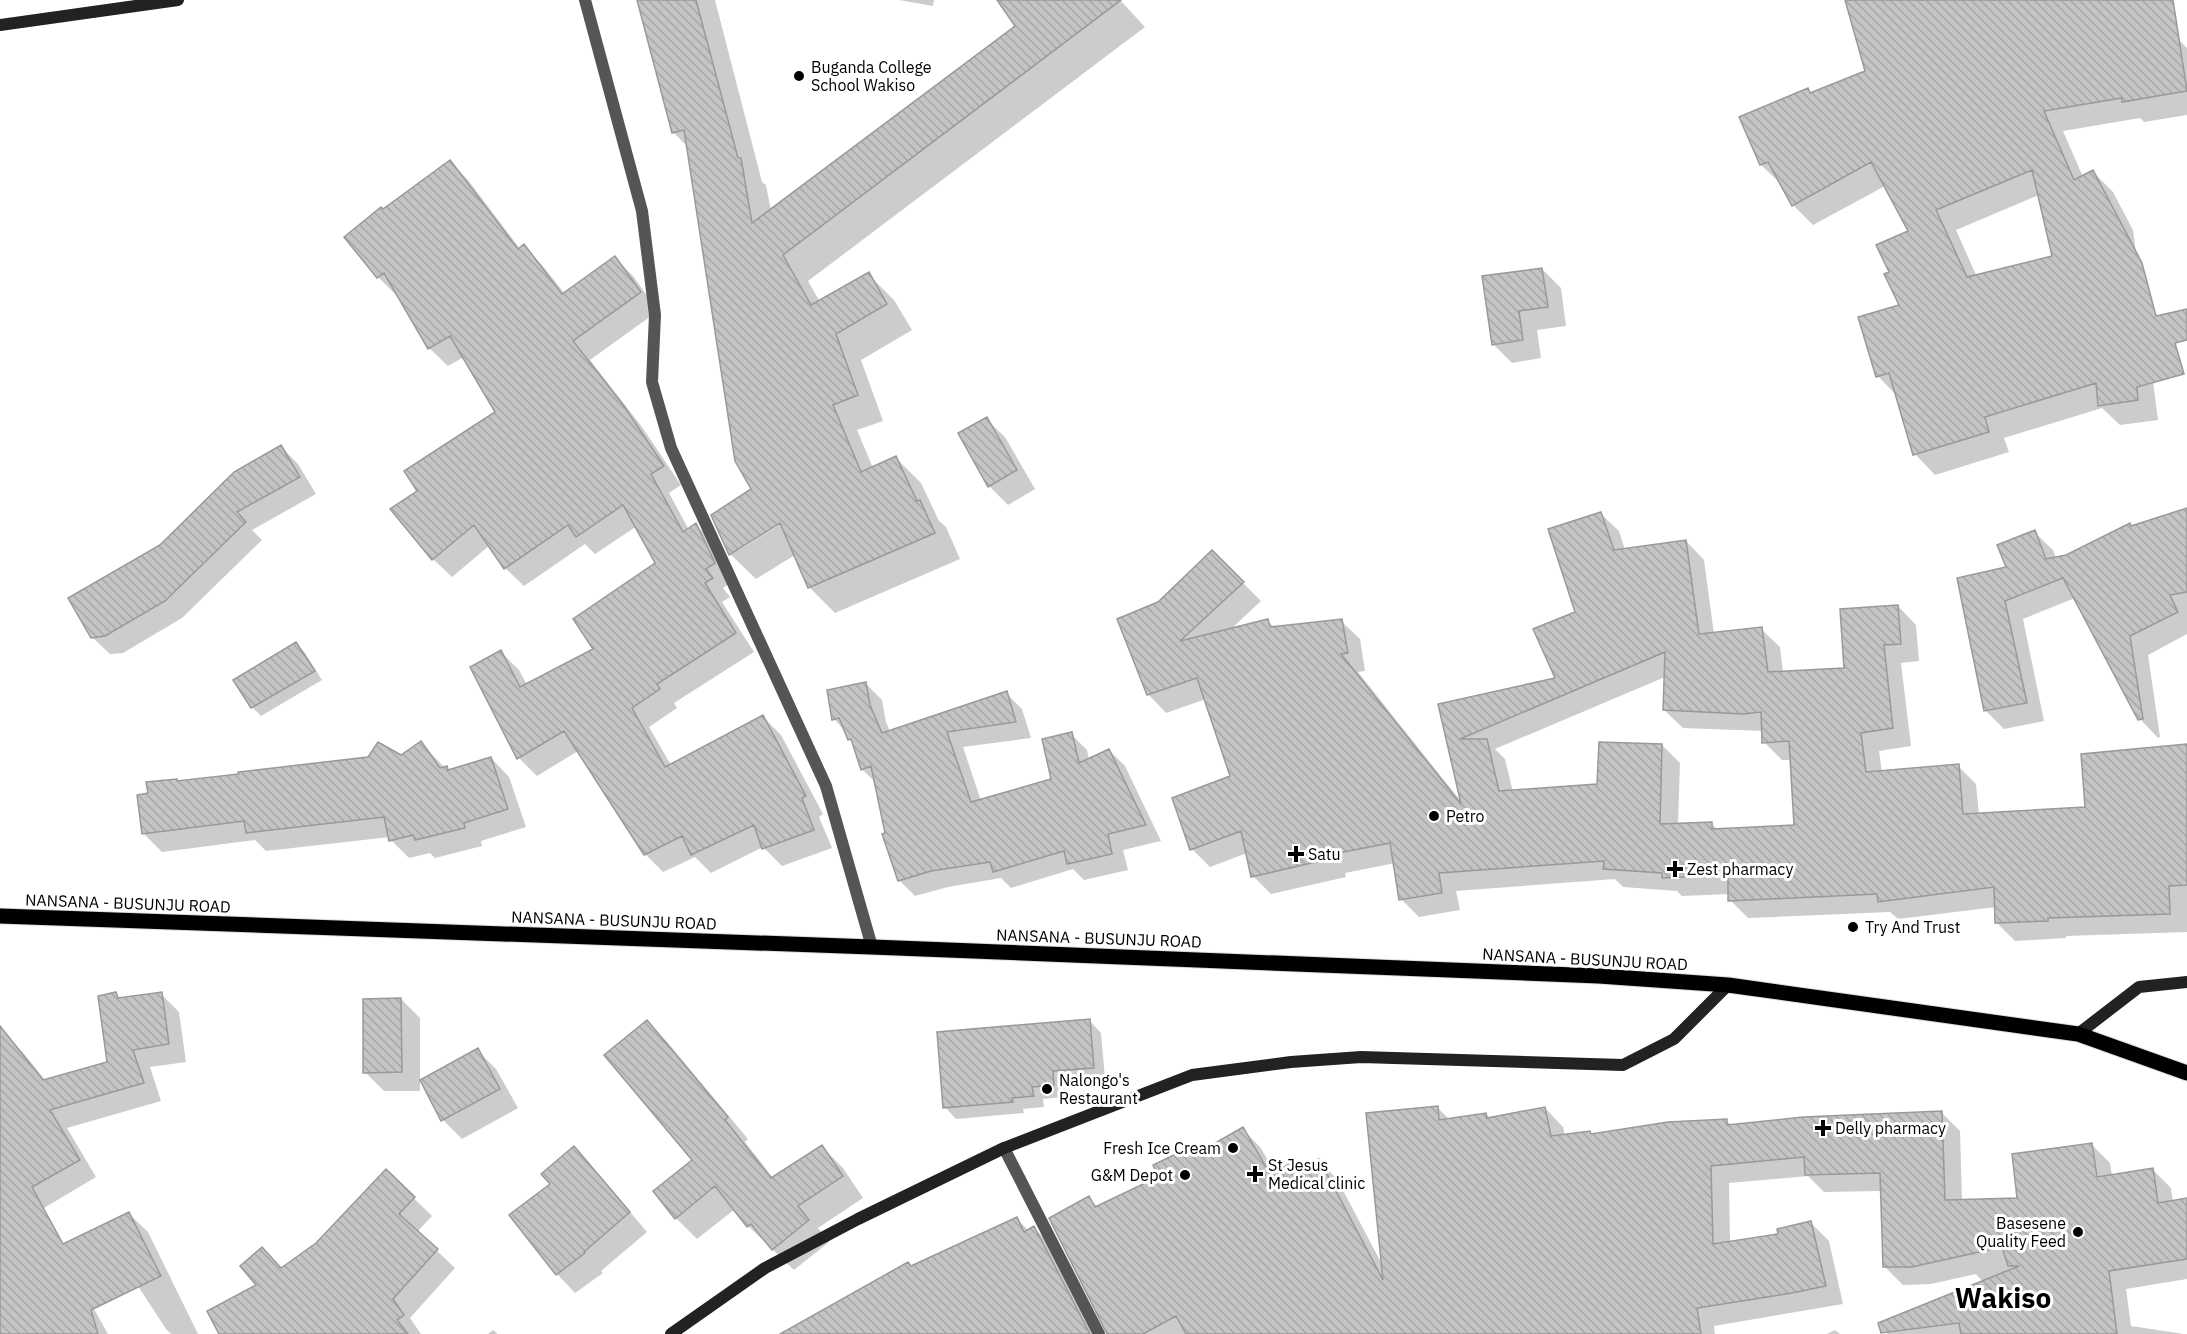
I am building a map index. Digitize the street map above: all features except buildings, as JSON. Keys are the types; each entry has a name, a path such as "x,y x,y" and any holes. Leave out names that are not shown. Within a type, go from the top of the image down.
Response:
{"main road":[{"name":"NANSANA - BUSUNJU ROAD","path":"0,916 1599,976 1728,985 2078,1034 2187,1073"}],"street":[{"path":"0,25 178,0"},
{"path":"585,0 642,211 655,315 652,382 671,448 825,786 872,947"},
{"path":"2078,1034 2139,987 2187,982"},
{"path":"671,1334 765,1268 858,1220 1004,1148 1192,1075 1291,1062 1361,1057 1623,1065 1674,1039 1728,985"},
{"path":"1004,1148 1099,1334"}],"place":[{"name":"Buganda College School Wakiso","path":"799,76"},
{"name":"Petro","path":"1434,816"},
{"name":"Satu","path":"1296,854"},
{"name":"Zest pharmacy","path":"1675,869"},
{"name":"Try And Trust","path":"1853,927"},
{"name":"Nalongo's Restaurant","path":"1047,1089"},
{"name":"Delly pharmacy","path":"1823,1128"},
{"name":"Fresh Ice Cream","path":"1233,1148"},
{"name":"St Jesus Medical clinic","path":"1255,1174"},
{"name":"G&M Depot","path":"1185,1175"},
{"name":"Basesene Quality Feed","path":"2078,1232"}],"district":[{"name":"Wakiso","path":"2003,1298"}]}
